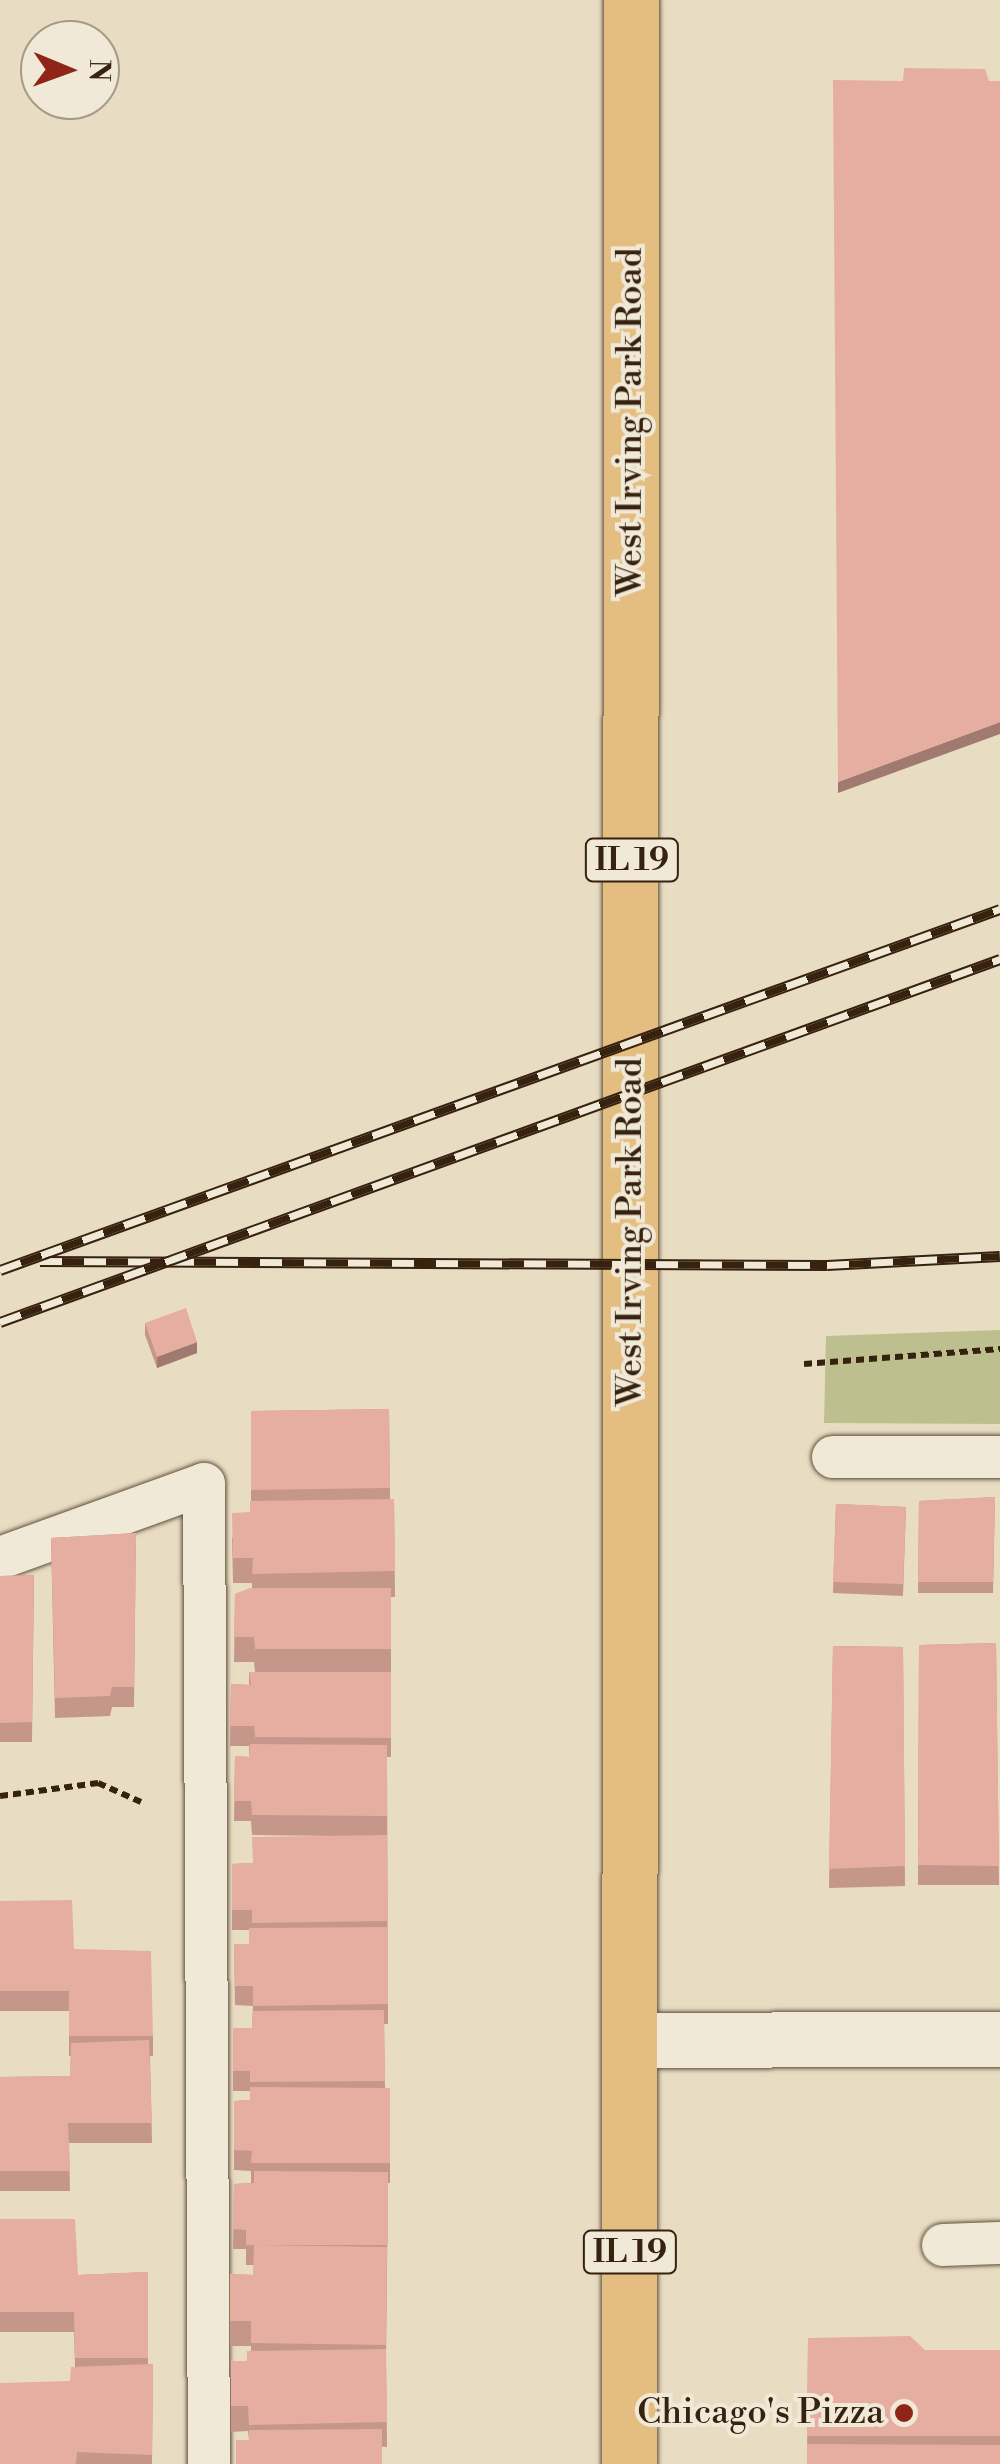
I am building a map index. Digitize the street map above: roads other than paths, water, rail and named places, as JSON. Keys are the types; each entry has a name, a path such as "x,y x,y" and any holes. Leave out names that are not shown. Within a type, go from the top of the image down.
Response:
{"main road":[{"name":"West Irving Park Road","path":"630,2464 632,0"}],"street":[{"path":"630,2040 1000,2040"}],"lane":[{"path":"833,1457 1000,1457"},
{"path":"0,1558 204,1484 209,2464"},
{"path":"943,2245 1000,2243"}],"railway":[{"path":"0,1270 1000,909"},
{"path":"0,1322 1000,959"},
{"path":"40,1261 827,1265 1000,1256"}],"place":[{"name":"Chicago's Pizza","path":"904,2413"}]}
